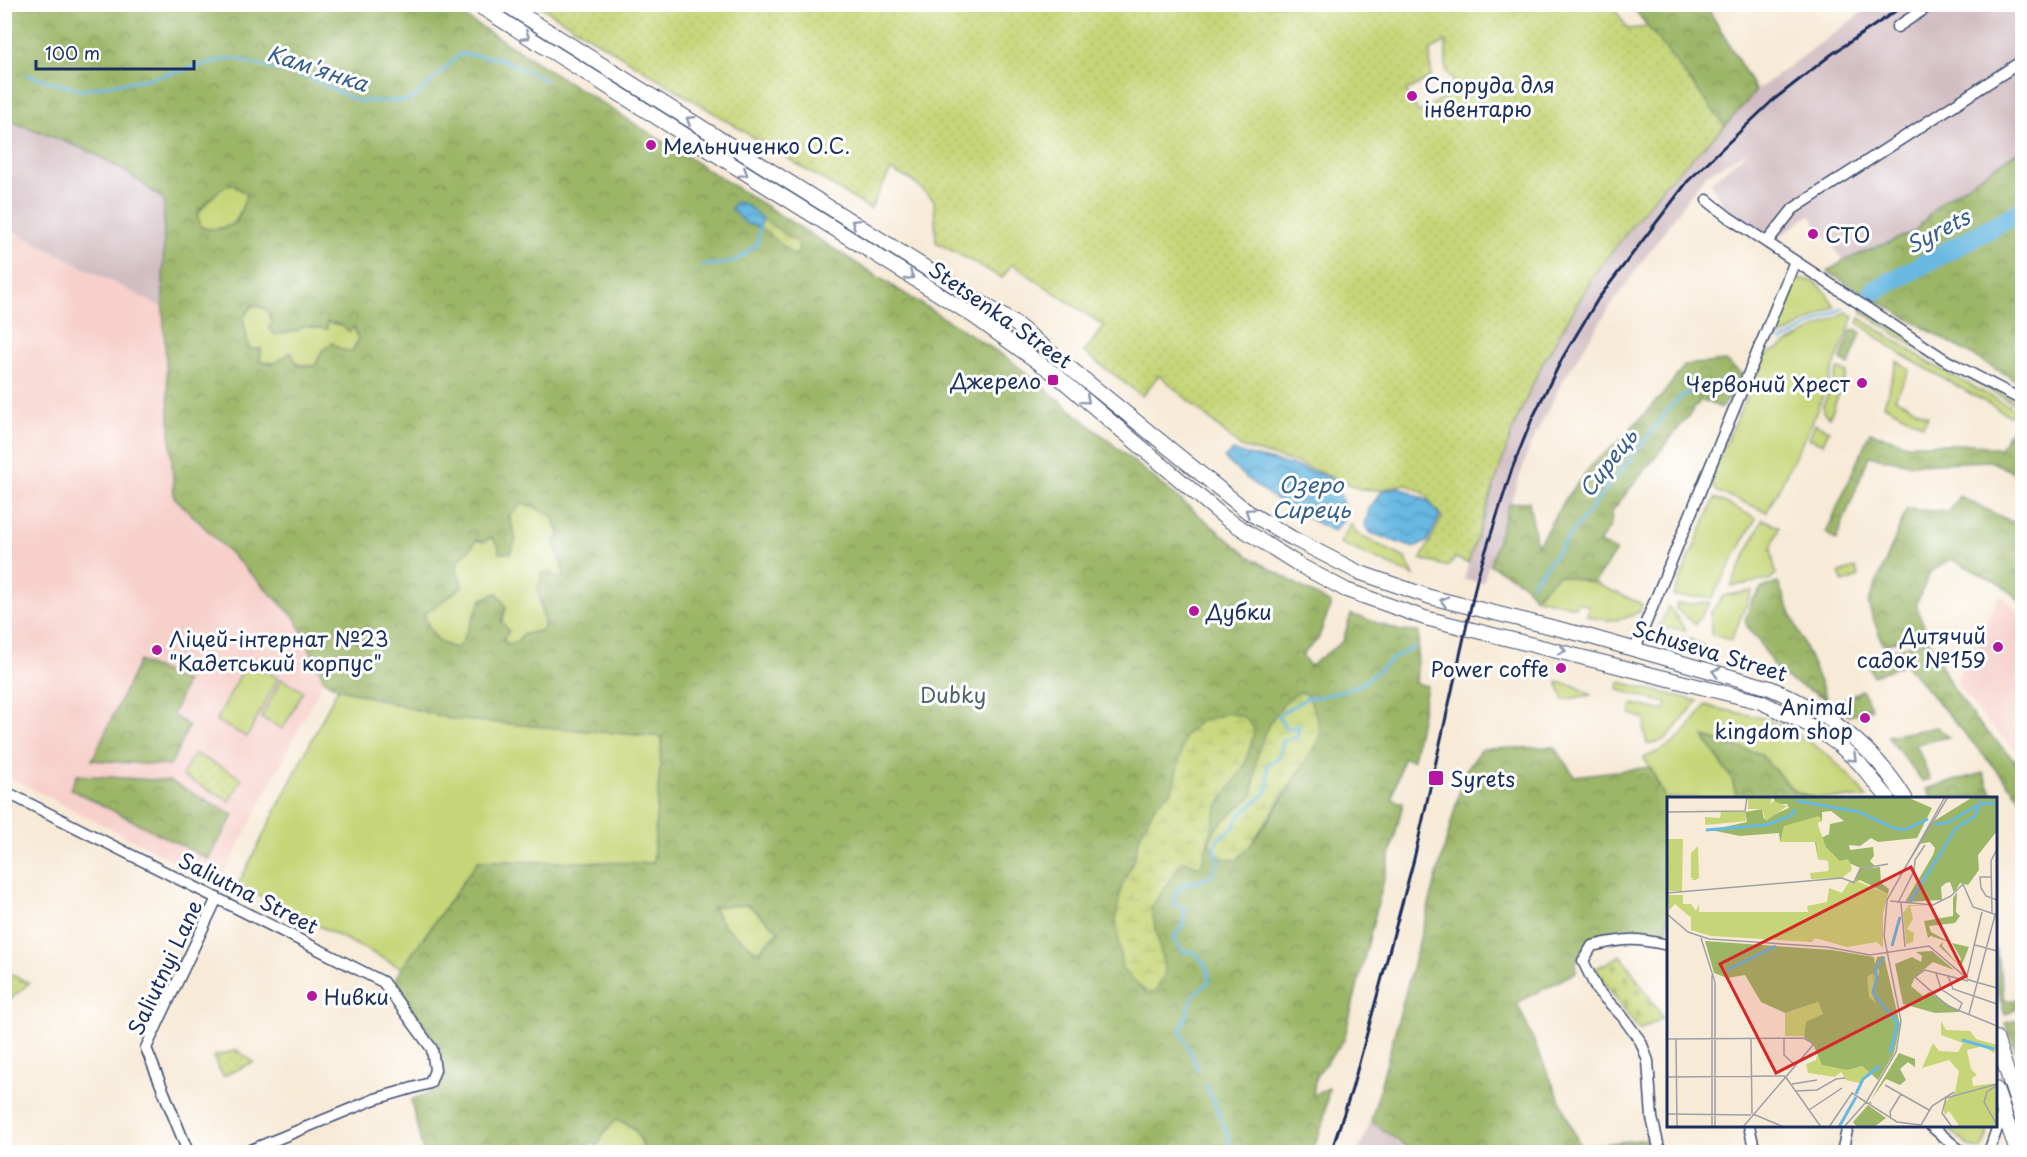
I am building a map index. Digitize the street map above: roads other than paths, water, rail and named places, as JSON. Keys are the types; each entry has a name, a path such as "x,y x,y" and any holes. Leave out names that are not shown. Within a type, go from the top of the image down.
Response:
{"main road":[{"name":"Stetsenka Street","path":"476,4 1007,339 1056,375 1225,518 1279,553 1337,585 1375,601 1453,626 1505,637"},
{"name":"Stetsenka Street","path":"506,4 1017,325 1248,512 1358,572 1430,597 1501,615"},
{"name":"Schuseva Street","path":"1501,615 1635,649 1770,688 1794,699 1856,740 1883,768 1904,797"},
{"name":"Schuseva Street","path":"1505,637 1761,702 1788,713 1839,745 1859,763 1887,797"},
{"path":"1997,1044 2022,1118"},
{"path":"1997,1094 2017,1152"}],"street":[{"path":"1897,27 1932,4"},
{"path":"1767,243 1793,209 2022,61"},
{"path":"1707,200 1767,243 1947,361 2022,400"},
{"path":"1635,649 1795,261"},
{"name":"Saliutna Street","path":"4,791 383,982 432,1049 435,1070 430,1083 375,1099 246,1152"},
{"name":"Saliutnyi Lane","path":"188,1152 146,1048 217,898"},
{"path":"1660,1152 1653,1118 1648,1060 1641,1042 1622,1016 1597,990 1583,962 1592,946 1635,938 1667,945"},
{"path":"1989,1152 2003,1111"},
{"path":"1749,1127 1755,1152"},
{"path":"1842,1152 1848,1127"},
{"path":"1933,1127 1962,1152"}],"water":[{"path":"735,202 745,204 763,219 760,227 747,224 731,209"},
{"name":"Озеро Сирець","path":"1233,451 1301,468 1332,480 1342,500 1344,516 1342,521 1334,531 1276,499 1236,470 1224,458"},
{"name":"Озеро Сирець","path":"1399,487 1428,501 1440,516 1427,542 1414,548 1371,533 1365,525 1369,509 1382,491"}],"waterway":[{"name":"Кам'янка","path":"27,75 81,90 151,78 232,58 312,79 357,101 405,101 415,97 460,54 498,58 546,80"},
{"name":"Syrets","path":"1874,291 2022,211"},
{"path":"702,265 720,264 738,259 757,244 760,227"},
{"name":"Сирець","path":"1782,341 1843,308"},
{"name":"Сирець","path":"1531,585 1673,404 1685,394 1724,380"},
{"name":"Сирець","path":"1198,1070 1181,1031 1193,995 1209,982 1209,977 1199,957 1192,951 1184,952 1173,939 1185,917 1184,907 1175,906 1173,899 1176,892 1189,881 1204,880 1211,875 1219,861 1215,849 1216,841 1233,828 1239,816 1266,793 1269,784 1267,766 1280,756 1283,741 1297,737 1299,725 1289,729 1278,716 1307,698 1320,697 1360,685 1394,658 1414,647"},
{"name":"Сирець","path":"1206,1084 1235,1152"}],"railway":[{"path":"1331,1152 1352,1089 1414,859 1478,575 1512,469 1532,419 1563,357 1598,299 1688,181 1772,101 1832,54 1906,4"}],"place":[{"name":"Споруда для інвентарю","path":"1412,96"},
{"name":"Мельниченко О.С.","path":"651,145"},
{"name":"СТО","path":"1813,234"},
{"name":"Джерело","path":"1053,380"},
{"name":"Червоний Хрест","path":"1862,383"},
{"name":"Дубки","path":"1194,611"},
{"name":"Дитячий садок №159","path":"1998,647"},
{"name":"Ліцей-інтернат №23 \"Кадетський корпус\"","path":"157,650"},
{"name":"Power coffe","path":"1561,668"},
{"name":"Animal kingdom shop","path":"1865,718"},
{"name":"Syrets","path":"1436,778"},
{"name":"Нивки","path":"312,996"}],"park label":[{"name":"Dubky","path":"953,694"}]}
